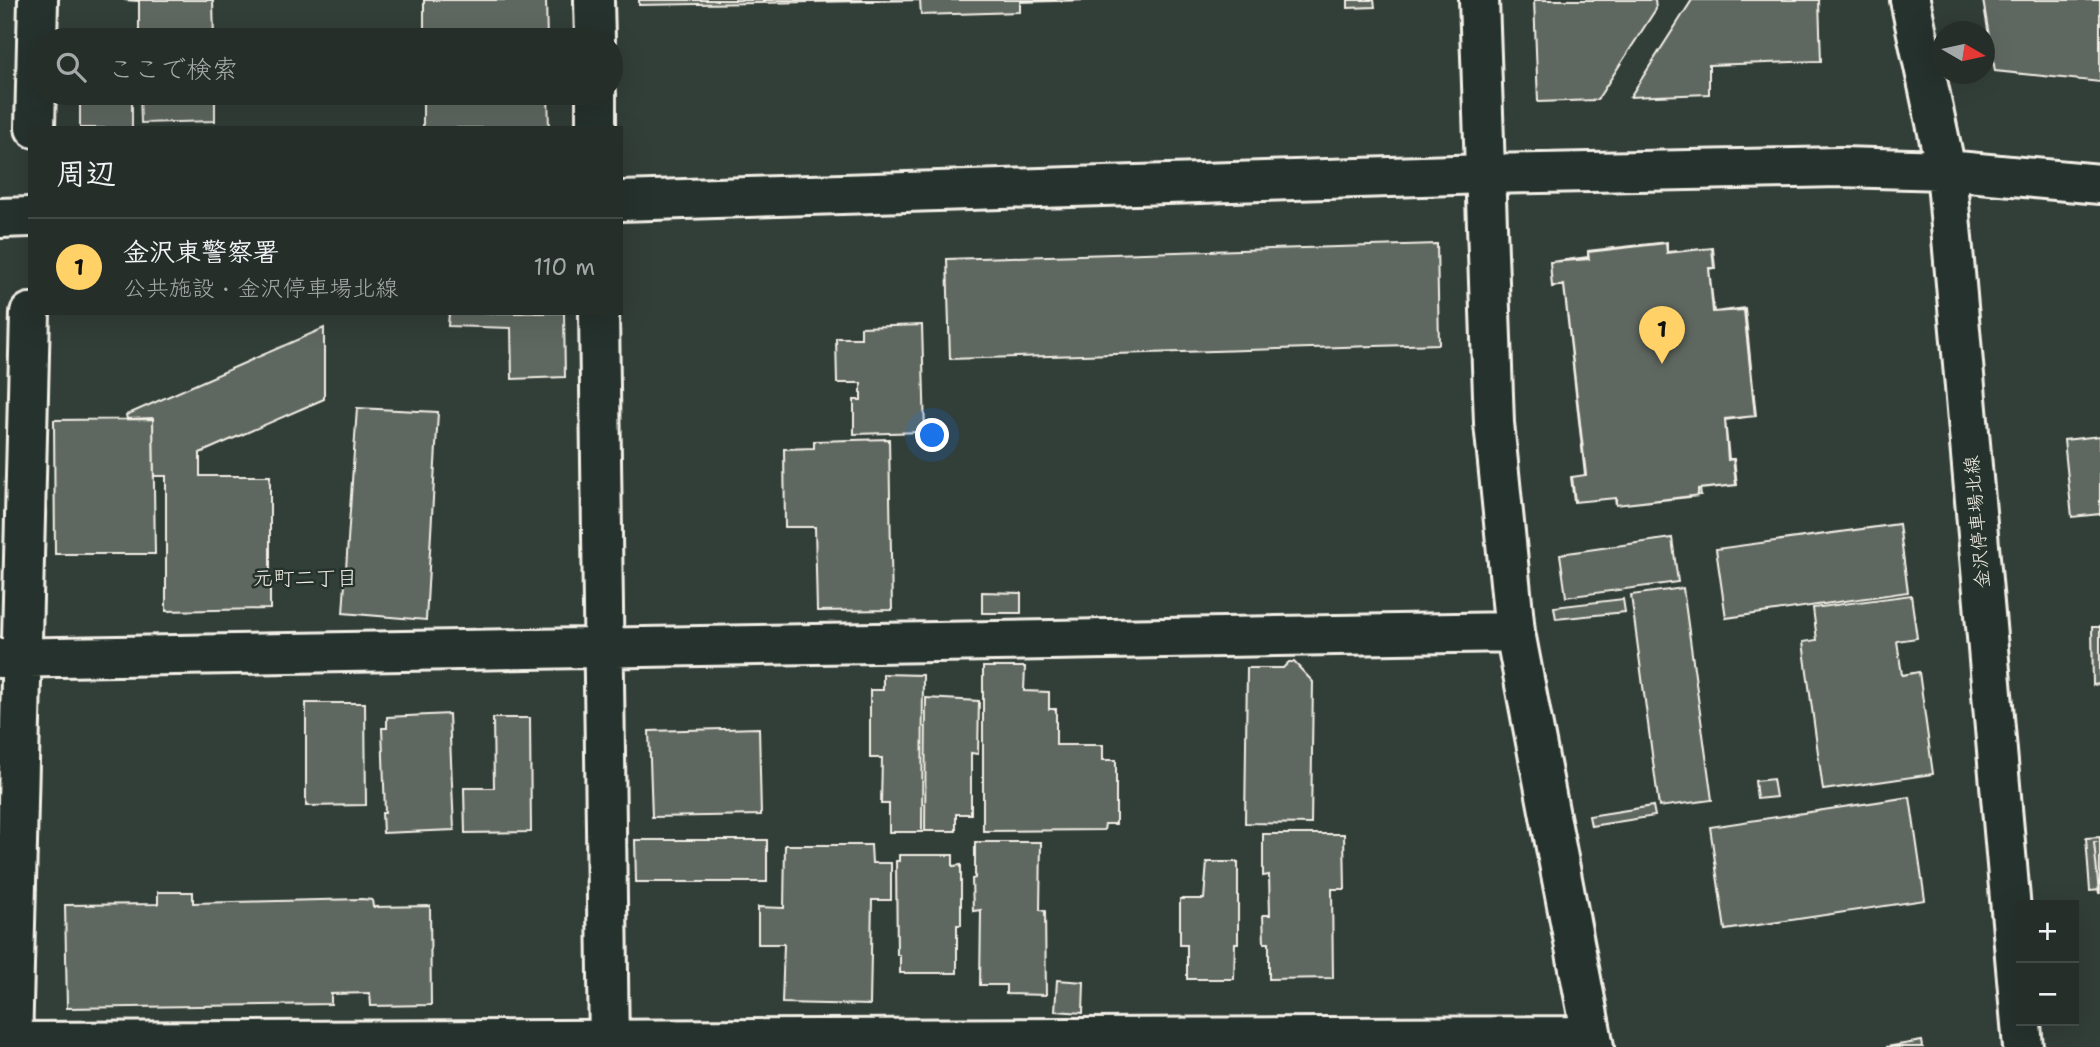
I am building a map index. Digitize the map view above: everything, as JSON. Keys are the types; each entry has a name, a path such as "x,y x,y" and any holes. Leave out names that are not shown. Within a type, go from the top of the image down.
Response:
{"street":[{"path":"37,28 38,0"},
{"path":"594,0 595,28"},
{"path":"30,315 11,658 12,1044 1593,1042 1515,632 1494,423 1479,0"},
{"name":"金沢停車場北線","path":"1910,0 1946,170 2022,1047"},
{"path":"35,126 36,105"},
{"path":"596,105 596,126"},
{"path":"623,201 1486,174 1840,166 1946,170 2100,184"},
{"path":"0,218 28,217"},
{"path":"599,315 609,1043"},
{"path":"11,658 1515,632"}],"building":[{"path":"124,0 213,0 214,28 139,28 139,1"},
{"path":"424,0 546,0 547,28 424,28"},
{"path":"639,0 926,0 639,5"},
{"path":"920,0 1020,0 1020,12 921,15"},
{"path":"1020,0 1090,0 1020,2"},
{"path":"1348,0 1374,0 1375,7 1348,8"},
{"path":"1534,0 1655,0 1656,9 1597,100 1538,102"},
{"path":"1692,0 1819,0 1821,61 1709,65 1709,94 1630,97"},
{"path":"1983,0 2100,0 2100,82 1995,71 1995,21 1987,21"},
{"path":"80,105 132,105 132,126 80,126"},
{"path":"140,105 215,105 215,121 141,123"},
{"path":"423,105 548,105 549,126 423,126"},
{"path":"1667,242 1667,252 1713,248 1715,268 1709,268 1714,312 1745,308 1756,416 1725,419 1729,459 1734,459 1737,485 1700,489 1701,495 1616,505 1616,498 1574,502 1571,477 1586,475 1564,285 1552,287 1550,262 1588,257 1588,251"},
{"path":"1666,243 1667,253 1712,248 1714,268 1709,269 1713,312 1744,310 1755,416 1725,420 1728,460 1733,459 1736,485 1698,489 1698,496 1616,505 1615,498 1575,502 1572,477 1585,475 1564,286 1552,286 1550,262 1589,259 1588,252"},
{"path":"1437,244 1439,344 950,359 947,259"},
{"path":"449,315 564,315 565,377 512,379 511,328 448,326"},
{"path":"922,325 925,432 854,434 854,400 861,400 861,383 837,383 836,338 861,338 861,327"},
{"path":"324,328 324,399 200,453 200,476 270,476 270,609 166,611 166,476 154,476 153,418 127,419 126,415"},
{"path":"357,408 438,412 426,620 343,613"},
{"path":"153,419 155,554 55,554 54,420"},
{"path":"2100,436 2100,514 2072,517 2064,440"},
{"path":"889,439 892,610 817,611 815,527 785,527 784,449 814,448 814,441"},
{"path":"1899,524 1908,592 1726,618 1716,549"},
{"path":"1672,538 1678,582 1566,597 1560,554"},
{"path":"1683,588 1712,800 1659,807 1631,595"},
{"path":"982,592 1021,593 1021,613 982,613"},
{"path":"1911,595 1917,638 1897,641 1902,675 1919,672 1933,774 1823,790 1803,642 1817,640 1813,608"},
{"path":"1623,599 1625,612 1556,619 1554,607"},
{"path":"2092,627 2100,627 2100,684 2093,685"},
{"path":"1289,662 1294,662 1313,682 1311,824 1245,823 1247,668 1283,668"},
{"path":"983,667 1025,667 1024,691 1049,692 1049,709 1056,709 1056,745 1103,745 1103,760 1116,760 1116,824 1105,824 1104,830 983,831"},
{"path":"883,674 923,675 922,832 889,832 889,804 881,804 882,758 870,758 870,690 883,690"},
{"path":"926,698 979,701 978,754 971,753 971,814 956,814 956,831 925,831"},
{"path":"306,703 365,703 366,805 306,806"},
{"path":"449,714 454,830 383,833 382,813 385,813 382,728 387,728 387,717"},
{"path":"493,718 530,718 531,832 465,833 464,788 494,788"},
{"path":"759,728 761,815 652,817 649,731"},
{"path":"1773,779 1776,797 1757,799 1755,781"},
{"path":"1910,797 1925,900 1725,930 1710,827"},
{"path":"1653,806 1655,816 1591,826 1589,816"},
{"path":"1263,834 1344,834 1345,889 1332,889 1333,978 1269,979 1269,943 1264,943 1263,915 1270,915 1269,875 1263,876"},
{"path":"2100,837 2100,890 2090,891 2086,838"},
{"path":"635,840 767,840 767,882 636,882"},
{"path":"2100,841 2100,893 2099,893 2094,842"},
{"path":"975,842 1041,842 1040,910 1045,911 1046,995 1006,994 1006,985 980,985 981,910 973,911"},
{"path":"975,842 1041,842 1040,910 1045,911 1046,995 1006,994 1006,985 980,985 981,910 973,911"},
{"path":"785,845 871,845 872,863 891,863 891,900 872,900 870,1005 782,1003 784,944 758,944 758,907 784,908"},
{"path":"899,855 953,855 953,866 961,865 961,925 957,925 957,973 900,973 900,955 897,955 896,861 899,861"},
{"path":"1207,862 1238,862 1238,943 1235,943 1234,979 1187,979 1187,945 1180,945 1180,899 1204,899"},
{"path":"158,892 193,892 193,903 362,899 372,900 373,907 430,906 431,1005 371,1006 370,993 331,994 331,1004 67,1008 65,905 158,904"},
{"path":"1057,980 1084,982 1083,1013 1055,1011"},
{"path":"1922,1041 1923,1047 1886,1047"}],"place":[{"name":"金沢東警察署","path":"1662,364"}],"district":[{"name":"元町二丁目","path":"305,578"}]}
